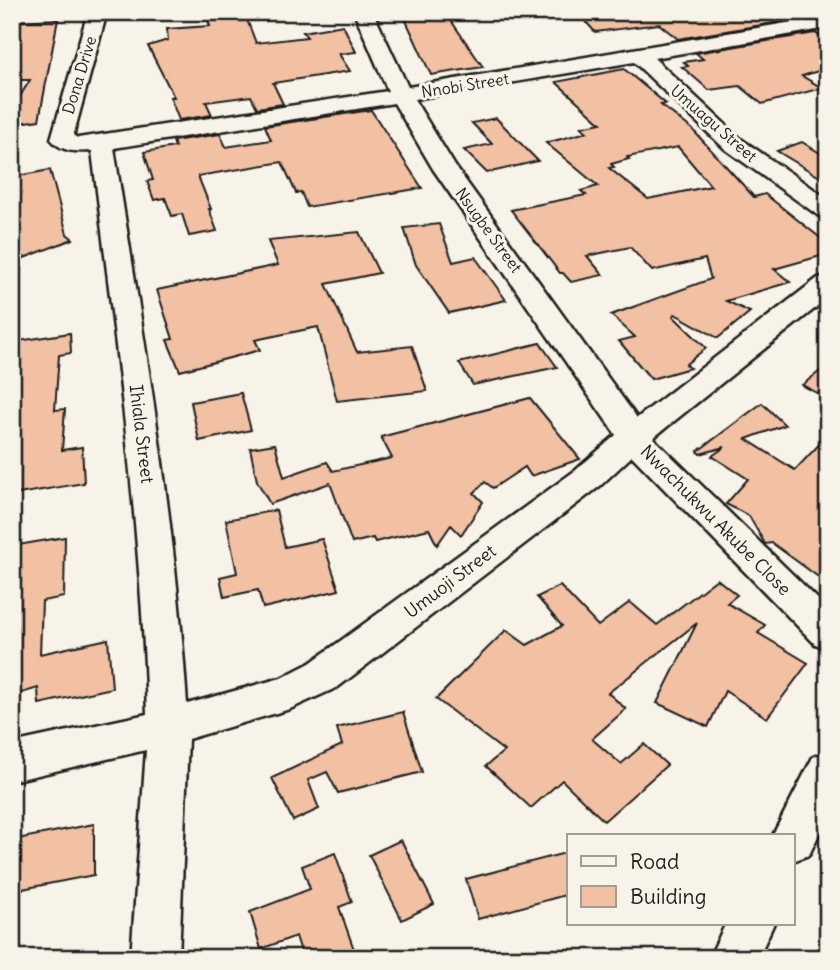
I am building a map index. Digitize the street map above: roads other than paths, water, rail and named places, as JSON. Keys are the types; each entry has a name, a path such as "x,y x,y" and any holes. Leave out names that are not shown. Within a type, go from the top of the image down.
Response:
{"street":[{"name":"Dona Drive","path":"98,12 67,113 62,139 75,145 102,143"},
{"name":"Nsugbe Street","path":"363,12 410,116 610,400 633,438"},
{"name":"Nnobi Street","path":"102,143 828,22"},
{"name":"Umuagu Street","path":"638,55 733,144 828,211"},
{"name":"Ihiala Street","path":"102,143 140,417 162,607 168,726 155,958"},
{"name":"Umuoji Street","path":"12,762 168,726 290,692 324,675 588,478 633,438 828,284"},
{"name":"Nwachukwu Akube Close","path":"633,438 828,633"},
{"path":"794,838 828,770"},
{"path":"733,958 750,925"}]}
